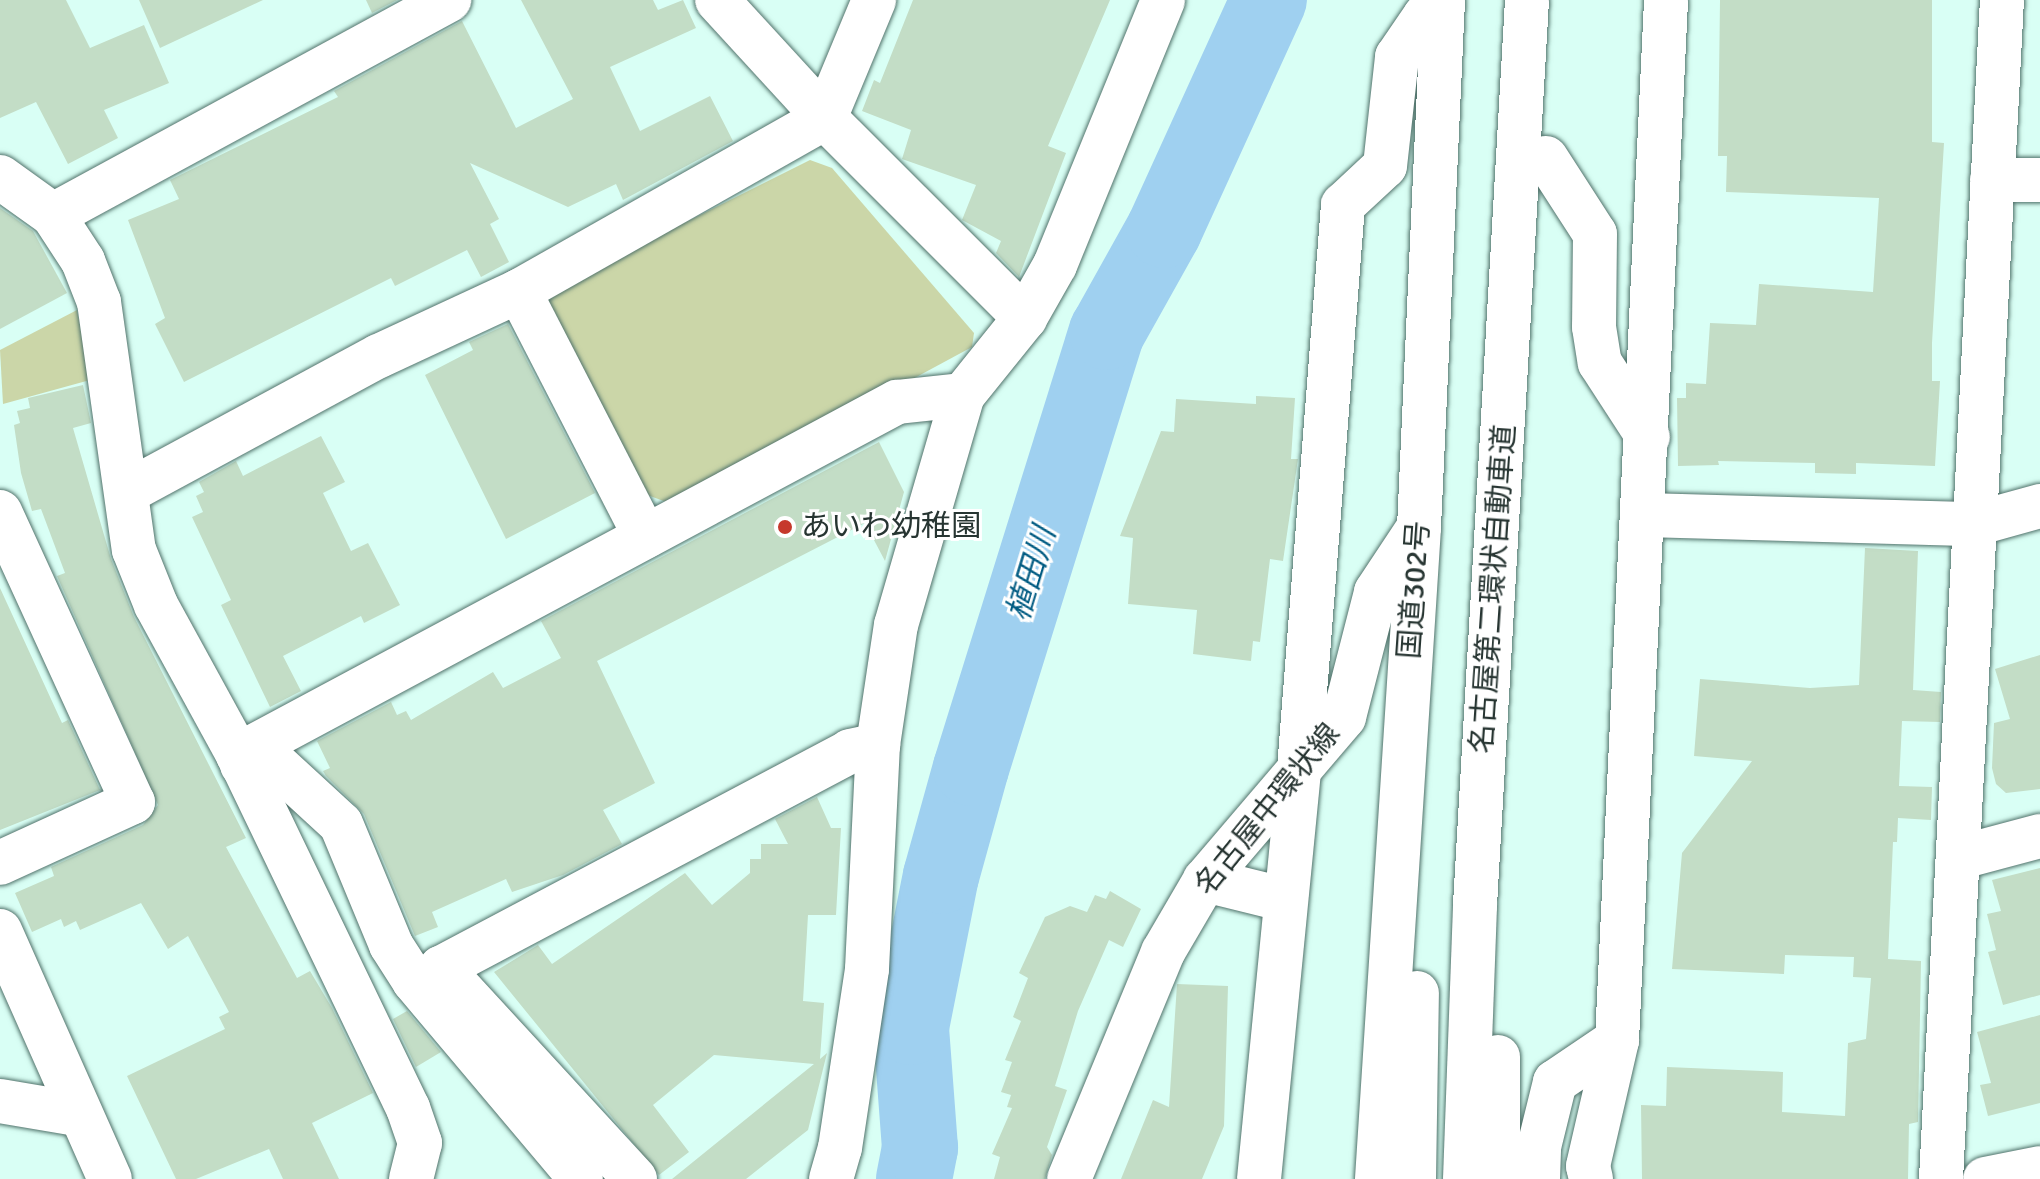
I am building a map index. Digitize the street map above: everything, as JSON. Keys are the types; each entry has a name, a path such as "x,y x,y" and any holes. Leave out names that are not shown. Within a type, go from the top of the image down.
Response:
{"main road":[{"path":"53,215 449,0"},
{"path":"717,0 825,118 1025,318"},
{"path":"127,492 379,356 519,291 825,118 874,0"},
{"path":"831,1179 867,969 878,745 896,625 963,395 1025,318 1055,265 1163,0"},
{"path":"1259,1179 1299,769 1343,205 1385,166 1397,57 1425,16 1452,0"},
{"name":"名古屋第二環状自動車道","path":"1414,1179 1418,904 1452,0"},
{"name":"国道302号","path":"1377,1179 1452,0"},
{"name":"名古屋第二環状自動車道","path":"1502,1172 1475,905 1527,0"},
{"path":"1502,1172 1498,1045 1555,0"},
{"path":"1591,1179 1588,1166 1617,1040 1645,515 1666,0"},
{"path":"1941,1179 1961,857 2002,0"},
{"path":"1546,158 1595,234 1594,327 1600,363 1648,437"},
{"path":"0,177 53,215 83,261 99,302 134,550 156,605 240,760 408,1108 420,1143 411,1179"},
{"path":"1992,180 2040,180"},
{"path":"519,291 645,536"},
{"path":"240,760 645,536 897,402 963,395"},
{"path":"1645,515 1975,524 2040,506"},
{"path":"0,512 133,802 0,863"},
{"name":"名古屋中環状線","path":"1069,1179 1163,952 1205,880 1344,717 1376,592 1419,527"},
{"path":"635,1179 441,968 850,751 878,745"},
{"path":"240,760 267,756 341,824 391,945 414,981 581,1179"},
{"path":"1961,857 2040,836"},
{"path":"1205,880 1286,900"},
{"path":"1395,1179 1418,904"},
{"path":"0,931 77,1114 110,1179"},
{"path":"1502,1172 1555,1082 1617,1040"},
{"path":"0,1101 77,1114"},
{"path":"1985,1179 2040,1168"}],"green space":[{"path":"810,160 832,168 974,333 972,347 677,506 634,490 543,317 552,289"},
{"path":"77,310 90,380 3,404 0,350"}],"building":[{"path":"0,0 66,0 90,48 144,25 169,83 104,110 118,138 68,164 36,102 0,118"},
{"path":"139,0 263,0 160,48"},
{"path":"366,0 397,0 372,13"},
{"path":"521,0 653,0 658,10 683,0 696,28 610,67 640,131 710,96 733,141 623,200 616,184 568,207 470,163 499,219 490,224 509,262 481,277 467,250 395,286 391,278 184,382 155,324 165,318 128,220 179,199 170,180 338,97 334,91 462,21 516,128 573,99"},
{"path":"913,0 1110,0 1048,146 1066,153 1019,277 996,253 1001,241 962,220 976,185 902,159 911,130 862,111 874,80 880,83"},
{"path":"1720,0 1932,0 1932,142 1944,143 1932,343 1932,381 1940,381 1935,466 1856,463 1856,474 1815,473 1815,463 1718,461 1719,465 1678,466 1677,398 1686,398 1686,383 1706,384 1710,323 1756,325 1759,284 1873,292 1879,198 1726,192 1727,156 1718,156"},
{"path":"0,208 33,231 67,293 0,329"},
{"path":"508,324 595,493 506,539 425,375 473,350 469,342"},
{"path":"83,385 91,423 73,428 111,559 134,617 246,838 226,847 297,978 310,971 332,1008 373,1093 312,1123 339,1179 283,1179 269,1149 196,1179 176,1179 127,1076 225,1029 219,1017 229,1012 188,936 168,949 141,903 80,930 76,921 64,927 61,919 32,932 15,893 54,876 51,867 143,825 158,805 57,576 65,573 41,509 32,511 21,473 14,425 20,423 17,411 30,408 28,398"},
{"path":"1256,396 1295,398 1291,459 1298,459 1283,561 1270,559 1260,642 1253,641 1251,661 1193,654 1197,610 1128,604 1133,538 1120,536 1161,431 1174,432 1176,399 1256,404"},
{"path":"321,436 345,482 323,493 351,551 368,543 400,605 364,623 361,616 283,656 301,691 270,707 221,605 231,600 192,517 203,512 196,496 204,492 199,482 236,461 243,476"},
{"path":"879,442 904,492 885,561 865,523 597,661 655,783 603,810 622,844 563,875 512,892 506,879 432,912 438,927 415,936 364,814 326,776 323,771 330,768 317,741 391,702 397,715 406,711 411,720 493,672 503,688 561,658 541,621"},
{"path":"1865,548 1918,551 1913,690 1941,692 1940,722 1902,721 1899,786 1932,787 1931,820 1898,818 1897,842 1893,842 1888,959 1921,961 1918,1122 1909,1124 1908,1179 1642,1179 1641,1105 1666,1106 1667,1067 1783,1072 1782,1112 1845,1116 1848,1043 1866,1039 1871,978 1853,977 1854,957 1785,955 1784,974 1672,969 1682,853 1752,761 1694,756 1700,679 1810,688 1859,685"},
{"path":"0,588 62,723 68,720 100,790 0,830"},
{"path":"2040,655 2040,789 2006,793 1996,784 1992,768 1994,723 2010,719 1995,669"},
{"path":"817,797 831,828 841,828 836,915 808,915 803,1001 824,1003 820,1059 827,1053 808,1130 746,1179 672,1179 814,1064 714,1055 653,1105 689,1152 659,1175 494,972 538,945 552,964 685,873 712,905 750,873 750,859 761,859 761,844 788,844 775,819"},
{"path":"2040,868 2040,995 2003,1005 1988,952 1996,950 1987,914 2001,911 1992,880"},
{"path":"1110,891 1141,909 1123,947 1109,940 1078,1011 1055,1086 1067,1090 1047,1147 1052,1155 1045,1179 994,1179 1000,1157 992,1154 1012,1108 1007,1107 1011,1095 1001,1092 1012,1062 1005,1060 1021,1021 1013,1017 1028,978 1019,973 1045,917 1070,906 1087,912 1095,895 1106,899"},
{"path":"1177,984 1228,986 1224,1126 1202,1179 1121,1179 1153,1100 1169,1107"},
{"path":"407,1011 441,1052 416,1067 393,1019"},
{"path":"2040,1015 2040,1103 1988,1116 1980,1085 1991,1083 1977,1032"}],"waterway":[{"name":"植田川","path":"914,1179 920,1148 911,1027 941,876 971,768 1107,332 1164,230 1269,0"}],"place":[{"name":"あいわ幼稚園","path":"785,527"}]}
